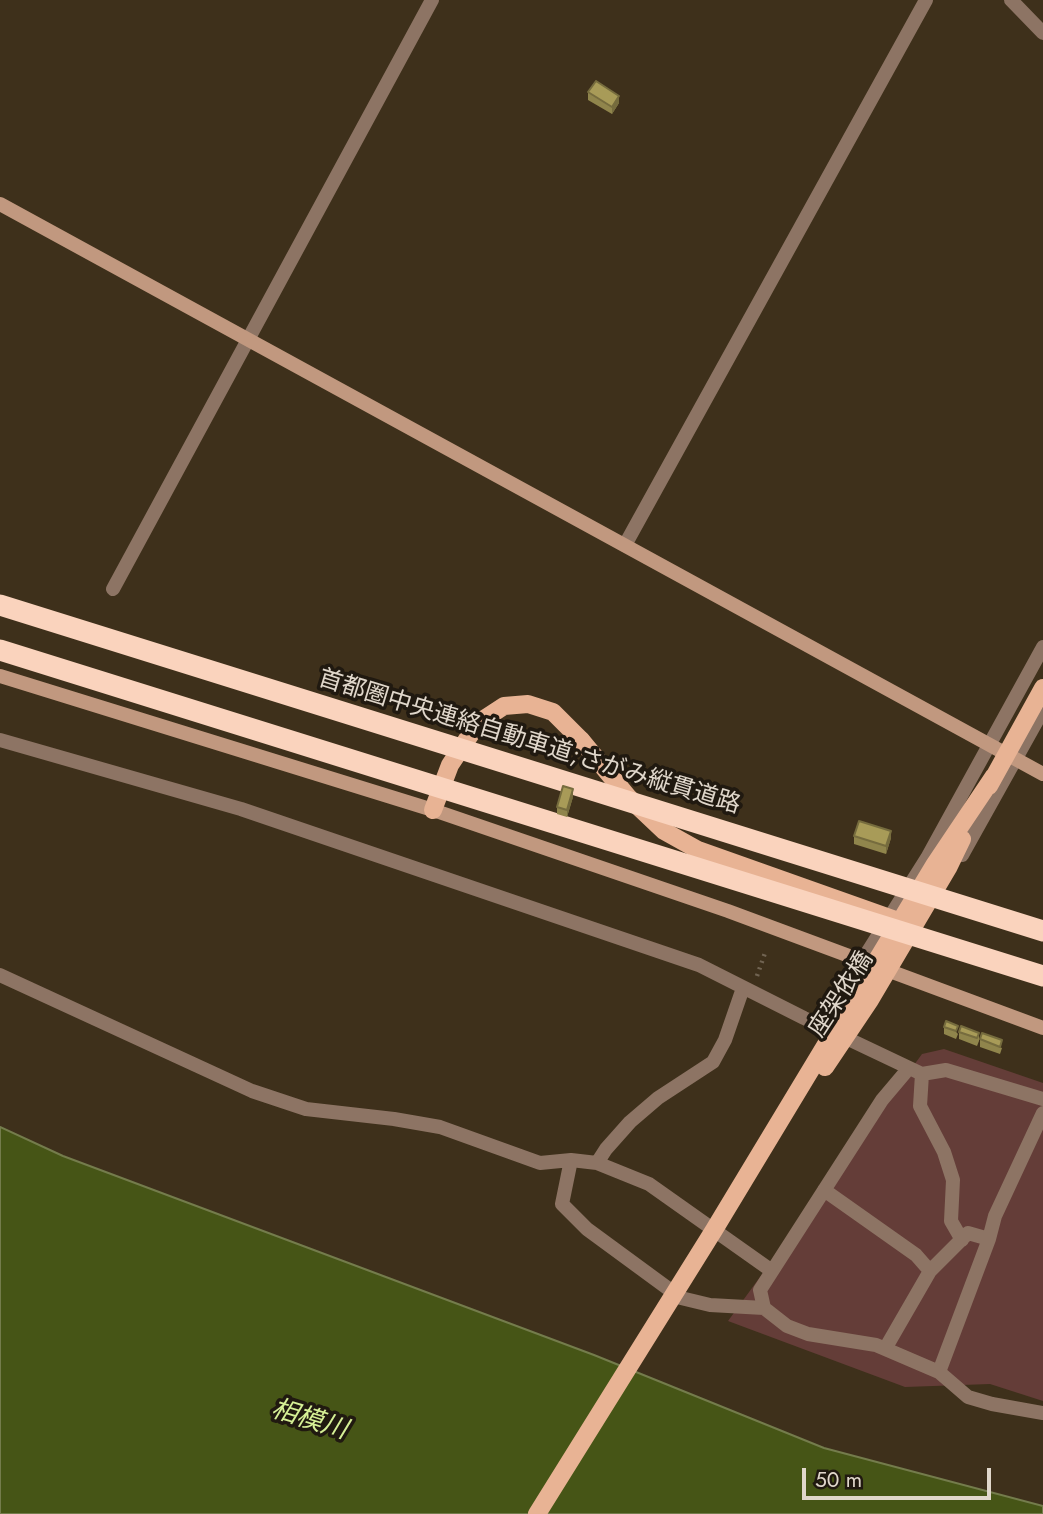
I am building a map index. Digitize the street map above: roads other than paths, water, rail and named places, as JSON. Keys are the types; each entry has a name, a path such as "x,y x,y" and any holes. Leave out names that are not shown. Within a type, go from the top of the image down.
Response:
{"highway":[{"name":"首都圏中央連絡自動車道;さがみ縦貫道路","path":"0,605 1043,931"},
{"path":"0,650 1043,976"}],"main road":[{"name":"座架依橋","path":"537,1514 714,1230 870,1000 907,924 948,868 994,776 1043,688"},
{"path":"433,810 450,765 478,723 504,706 528,704 552,712 582,740 628,797 663,831 698,850 907,924 1043,966"}],"street":[{"path":"113,589 432,0"},
{"path":"625,545 926,0"},
{"path":"1012,0 1043,33"},
{"path":"0,204 1043,774"},
{"path":"862,961 927,859 1043,647"},
{"path":"0,676 433,810 728,911 1043,1028"},
{"path":"894,973 1043,710"},
{"path":"0,740 240,809 699,965 916,1071 946,1070 1043,1099"},
{"path":"0,975 252,1091 306,1109 440,1127 540,1163 571,1160 597,1163 649,1184 772,1271"},
{"path":"597,1163 630,1122 658,1098 713,1062 726,1040 743,988"},
{"path":"764,1308 760,1290 881,1100 916,1071"},
{"path":"916,1071 920,1106 944,1152 953,1180 951,1222 961,1240"},
{"path":"939,1372 989,1239 995,1216 1043,1113"},
{"path":"571,1160 562,1204 587,1229 681,1298 710,1304 764,1308 787,1325 808,1334 876,1345 939,1372 968,1397 1043,1413"},
{"path":"824,1190 916,1255 930,1271"},
{"path":"885,1349 930,1271 968,1233 989,1239"}],"water":[{"name":"相模川","path":"0,1127 63,1156 594,1355 824,1448 1043,1506 1043,1514 0,1514"}]}
